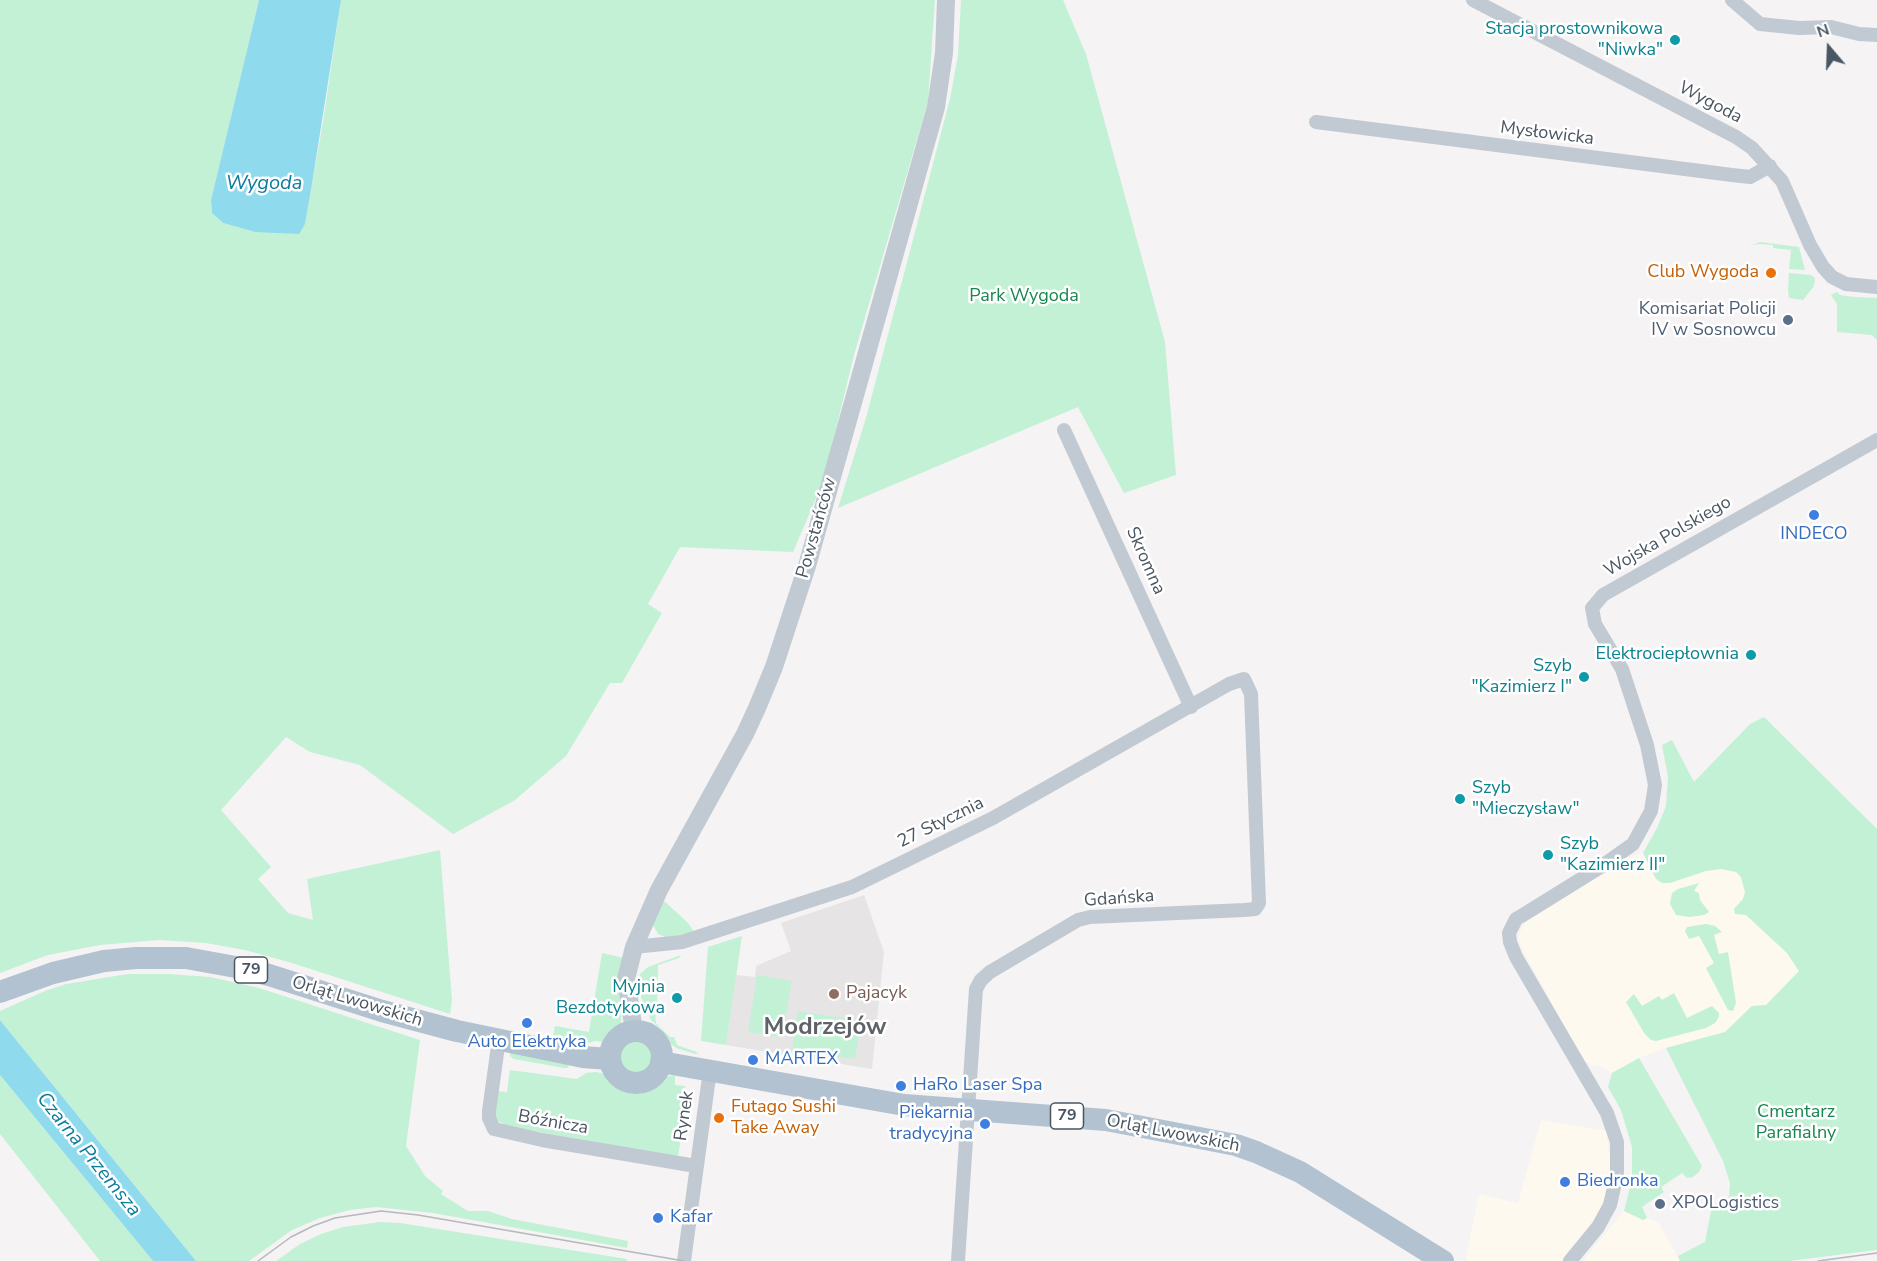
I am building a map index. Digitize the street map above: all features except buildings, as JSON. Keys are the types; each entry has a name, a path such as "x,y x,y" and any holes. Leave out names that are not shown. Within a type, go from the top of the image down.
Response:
{"main road":[{"name":"Orląt Lwowskich","path":"0,992 52,973 104,961 136,958 186,958 270,975 411,1020 583,1057 609,1059"},
{"path":"634,1031 642,1031 656,1040 660,1046 662,1062 653,1077 638,1083 630,1082 616,1074 609,1059 611,1048 616,1040 634,1031"},
{"name":"Orląt Lwowskich","path":"662,1062 904,1105 1106,1120 1236,1145 1300,1172 1443,1261"}],"street":[{"name":"Powstańców","path":"634,1031 626,979 634,947 659,890 745,734 766,687 790,621 936,107 944,53 946,0"},
{"name":"Wygoda","path":"1473,0 1736,137 1752,148 1770,166 1789,194 1810,245 1823,267 1832,277 1846,284 1877,287"},
{"path":"1732,0 1760,24 1799,28 1831,27 1877,36"},
{"name":"Mysłowicka","path":"1316,122 1732,176 1750,177 1770,166"},
{"name":"Skromna","path":"1064,430 1191,707"},
{"name":"Wojska Polskiego","path":"1570,1261 1598,1227 1610,1205 1617,1174 1617,1142 1606,1113 1516,957 1509,933 1516,919 1633,844 1651,811 1655,785 1647,745 1622,669 1595,624 1592,608 1603,595 1877,440"},
{"name":"27 Stycznia","path":"634,947 682,942 852,887 993,818 1229,684 1244,679"},
{"name":"Gdańska","path":"958,1261 976,989 981,980 990,972 1078,920 1090,917 1244,910 1254,909 1259,903 1251,694 1244,679"},
{"name":"Bóźnicza","path":"498,1039 489,1111 489,1118 494,1129 542,1140 696,1166"},
{"name":"Rynek","path":"684,1261 710,1070"}],"shaded area":[{"path":"1684,851 1746,866 1755,924 1787,953 1799,971 1766,1005 1752,1006 1725,1032 1666,1048 1639,1058 1612,1073 1600,1066 1592,1066 1583,1060 1522,949 1519,940 1520,931 1527,920 1624,859 1643,853"},
{"path":"864,895 884,952 872,1069 726,1045 736,975 755,977 756,966 791,951 781,923"},
{"path":"1541,1120 1606,1131 1612,1169 1599,1213 1562,1261 1469,1261 1466,1258 1479,1194 1518,1203"},
{"path":"1624,1211 1643,1220 1647,1218 1658,1222 1680,1261 1583,1261"}],"green space":[{"path":"0,0 259,0 211,200 212,213 223,223 255,232 305,224 341,0 935,0 928,102 854,355 823,482 793,552 680,547 648,604 662,613 622,683 610,683 566,756 515,800 453,834 360,765 310,752 286,737 221,810 271,867 258,879 288,913 313,920 307,879 440,850 452,1000 450,1014 292,963 245,950 206,943 159,940 100,945 48,955 0,973"},
{"name":"Park Wygoda","path":"961,0 1063,0 1086,54 1165,342 1176,475 1124,493 1078,407 838,508 866,418 950,99 958,55"},
{"path":"1760,242 1799,247 1805,270 1789,269 1791,250 1773,248 1773,245 1752,245"},
{"path":"1789,273 1811,275 1815,278 1814,286 1803,300 1789,298"},
{"path":"1837,292 1840,295 1877,298 1877,340 1872,335 1837,332 1837,304 1831,295"},
{"name":"Cmentarz Parafialny","path":"1764,717 1877,829 1877,1250 1789,1261 1680,1261 1678,1256 1705,1242 1712,1206 1729,1197 1730,1183 1723,1161 1666,1048 1725,1032 1752,1006 1766,1005 1799,971 1787,953 1746,915 1735,914 1734,909 1743,899 1745,892 1741,877 1736,872 1721,869 1706,871 1670,883 1662,883 1656,879 1643,853 1666,806 1668,777 1662,745 1672,740 1694,782 1750,724"},
{"path":"1699,883 1694,891 1699,893 1700,900 1709,912 1689,917 1676,915 1670,904 1672,893"},
{"path":"662,899 688,923 695,933 670,939 658,934 653,925"},
{"path":"1706,924 1715,926 1722,932 1714,935 1719,954 1728,952 1736,1003 1733,1011 1728,1010 1706,968 1714,963 1699,936 1689,939 1685,931 1687,927"},
{"path":"742,936 726,1045 701,1041 708,947"},
{"path":"602,953 624,958 621,1022 618,1028 605,1042 589,1043 553,1037 555,1026 589,1032"},
{"path":"681,955 679,958 658,965 656,1023 670,1037 674,1037 677,1045 699,1053 695,1054 676,1048 670,1043 661,1029 651,1020 638,990 640,974 648,967"},
{"path":"128,974 210,977 259,988 420,1040 406,1146 425,1176 443,1191 441,1194 468,1211 488,1211 512,1219 628,1241 627,1248 433,1213 376,1207 350,1210 320,1218 292,1230 249,1261 196,1261 0,1020 0,1011 45,991 66,984"},
{"path":"757,975 792,981 782,1037 748,1032"},
{"path":"1674,993 1687,1018 1712,1006 1719,1013 1719,1017 1715,1023 1706,1028 1656,1041 1651,1040 1644,1033 1626,1002 1634,994 1642,1006 1659,996 1662,1000"},
{"path":"798,1011 861,1021 855,1059 792,1050"},
{"path":"636,1039 648,1044 653,1056 648,1068 636,1073 624,1068 619,1056 624,1044"},
{"path":"510,1052 569,1065 568,1068 564,1068 514,1059 510,1056"},
{"path":"1639,1058 1702,1166 1693,1177 1687,1178 1682,1173 1661,1187 1664,1192 1642,1207 1647,1218 1643,1220 1624,1211 1632,1179 1632,1147 1621,1110 1608,1087 1612,1073"},
{"path":"510,1070 577,1079 586,1073 596,1072 605,1074 619,1085 639,1089 675,1075 675,1085 685,1086 687,1099 678,1157 505,1126 497,1120 494,1113 495,1091 507,1092"},
{"path":"0,1075 153,1261 100,1261 0,1134"},
{"path":"380,1222 400,1223 627,1259 627,1261 276,1261 300,1244 321,1234 343,1227"}],"water":[{"name":"Wygoda","path":"259,0 341,0 305,224 299,234 255,232 223,223 212,213 211,200"},
{"name":"Czarna Przemsza","path":"0,1020 196,1261 153,1261 0,1075"}],"tram line":[{"path":"258,1261 291,1237 313,1226 335,1218 381,1211 418,1215 684,1261"},
{"path":"1818,1261 1877,1253"}],"place":[{"name":"Stacja prostownikowa \"Niwka\"","path":"1675,40"},
{"name":"Club Wygoda","path":"1771,273"},
{"name":"Komisariat Policji IV w Sosnowcu","path":"1788,320"},
{"name":"INDECO","path":"1814,515"},
{"name":"Elektrociepłownia","path":"1751,655"},
{"name":"Szyb \"Kazimierz I\"","path":"1584,677"},
{"name":"Szyb \"Mieczysław\"","path":"1460,799"},
{"name":"Szyb \"Kazimierz II\"","path":"1548,855"},
{"name":"Pajacyk","path":"834,994"},
{"name":"Myjnia Bezdotykowa","path":"677,998"},
{"name":"Auto Elektryka","path":"527,1023"},
{"name":"MARTEX","path":"753,1060"},
{"name":"HaRo Laser Spa","path":"901,1086"},
{"name":"Futago Sushi Take Away","path":"719,1118"},
{"name":"Piekarnia tradycyjna","path":"985,1124"},
{"name":"Biedronka","path":"1565,1182"},
{"name":"XPOLogistics","path":"1660,1204"},
{"name":"Kafar","path":"658,1218"}],"district":[{"name":"Modrzejów","path":"825,1028"}]}
